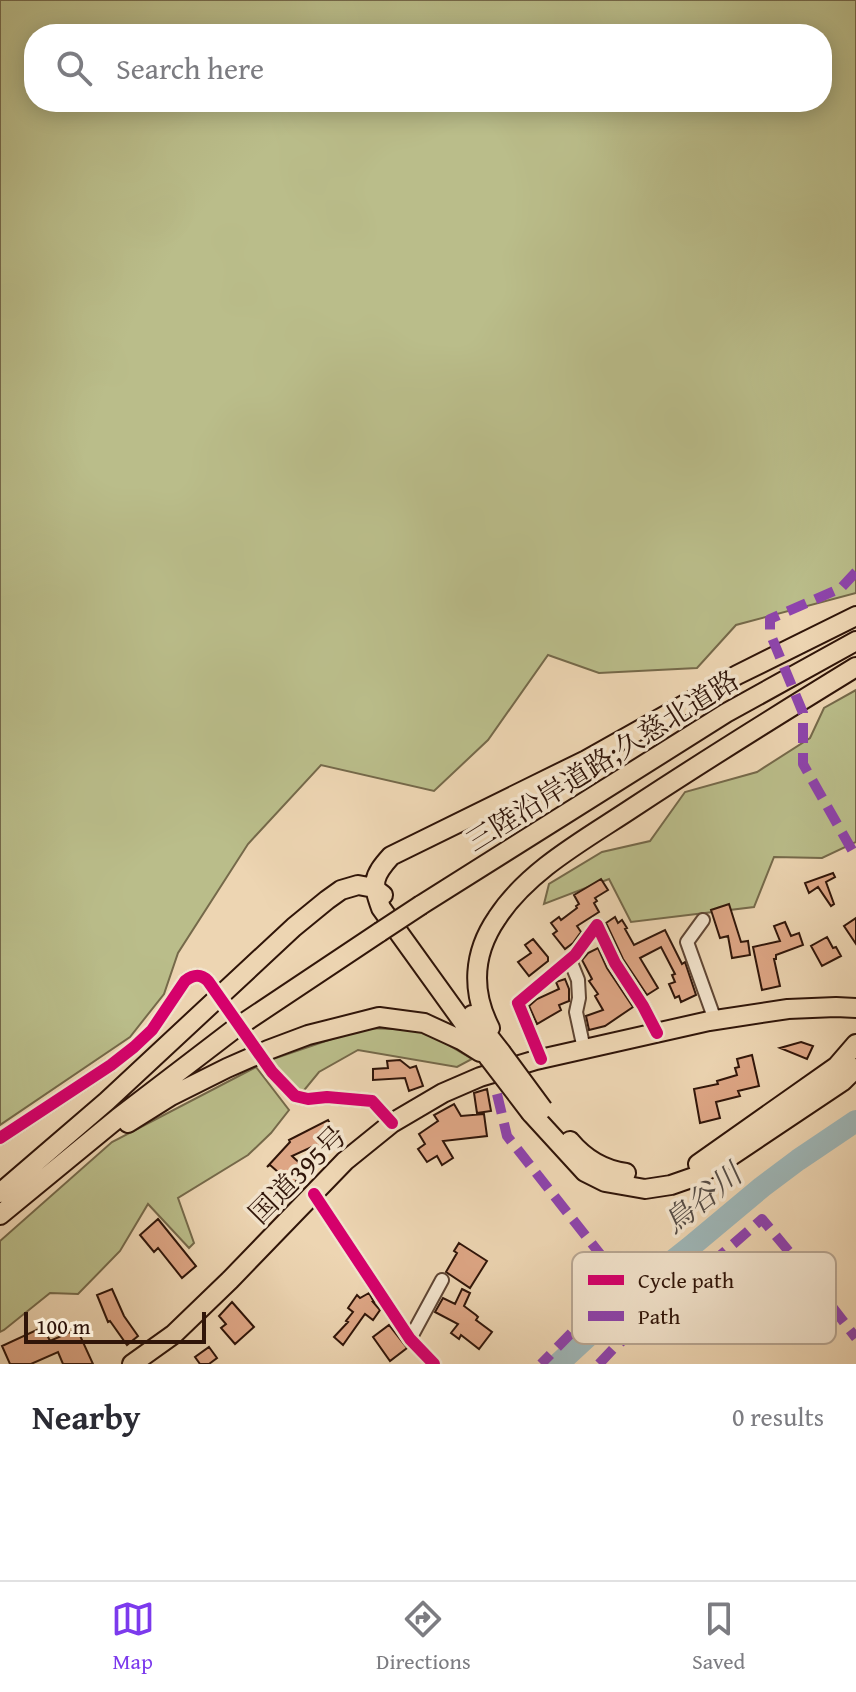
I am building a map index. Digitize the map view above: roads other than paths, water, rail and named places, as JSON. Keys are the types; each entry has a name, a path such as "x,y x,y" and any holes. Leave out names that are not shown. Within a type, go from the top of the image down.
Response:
{"highway":[{"path":"856,616 737,675 586,760 391,856 381,867 374,888 381,908 537,1111 585,1172 605,1182 645,1189 694,1177 725,1160 843,1081 856,1068"},
{"name":"三陸沿岸道路;久慈北道路","path":"93,1139 233,1030 421,905 726,713 856,641"},
{"path":"495,1055 480,1009 476,979 482,950 495,921 512,898 531,878 590,836 856,667"},
{"path":"0,1193 107,1101 327,900 341,890 358,885 374,888"},
{"name":"国道395号","path":"132,1364 174,1334 345,1161 392,1123 443,1093 480,1077 541,1059 715,1020 788,1009 856,1008"},
{"path":"0,1215 93,1139 134,1121 171,1096 254,1056 308,1035 379,1017 424,1023 495,1055"},
{"path":"537,1111 579,1152 610,1171 650,1177 673,1173 694,1166 837,1066 856,1044"}],"street":[{"path":"703,920 687,942 715,1020"},
{"path":"541,1059 518,1003 570,960 597,925 615,963 657,1033"},
{"path":"570,960 578,980 576,1012 584,1049"},
{"path":"0,1138 134,1047 152,1030 191,976 198,975 208,981"},
{"path":"272,1072 295,1096 372,1101 392,1123"},
{"path":"314,1194 410,1339 434,1364"},
{"path":"410,1339 442,1280"}],"waterway":[{"name":"鳥谷川","path":"684,1252 762,1187 856,1121"},
{"name":"鳥谷川","path":"558,1364 580,1344"}],"tunnel":[{"path":"208,981 272,1072"}]}
